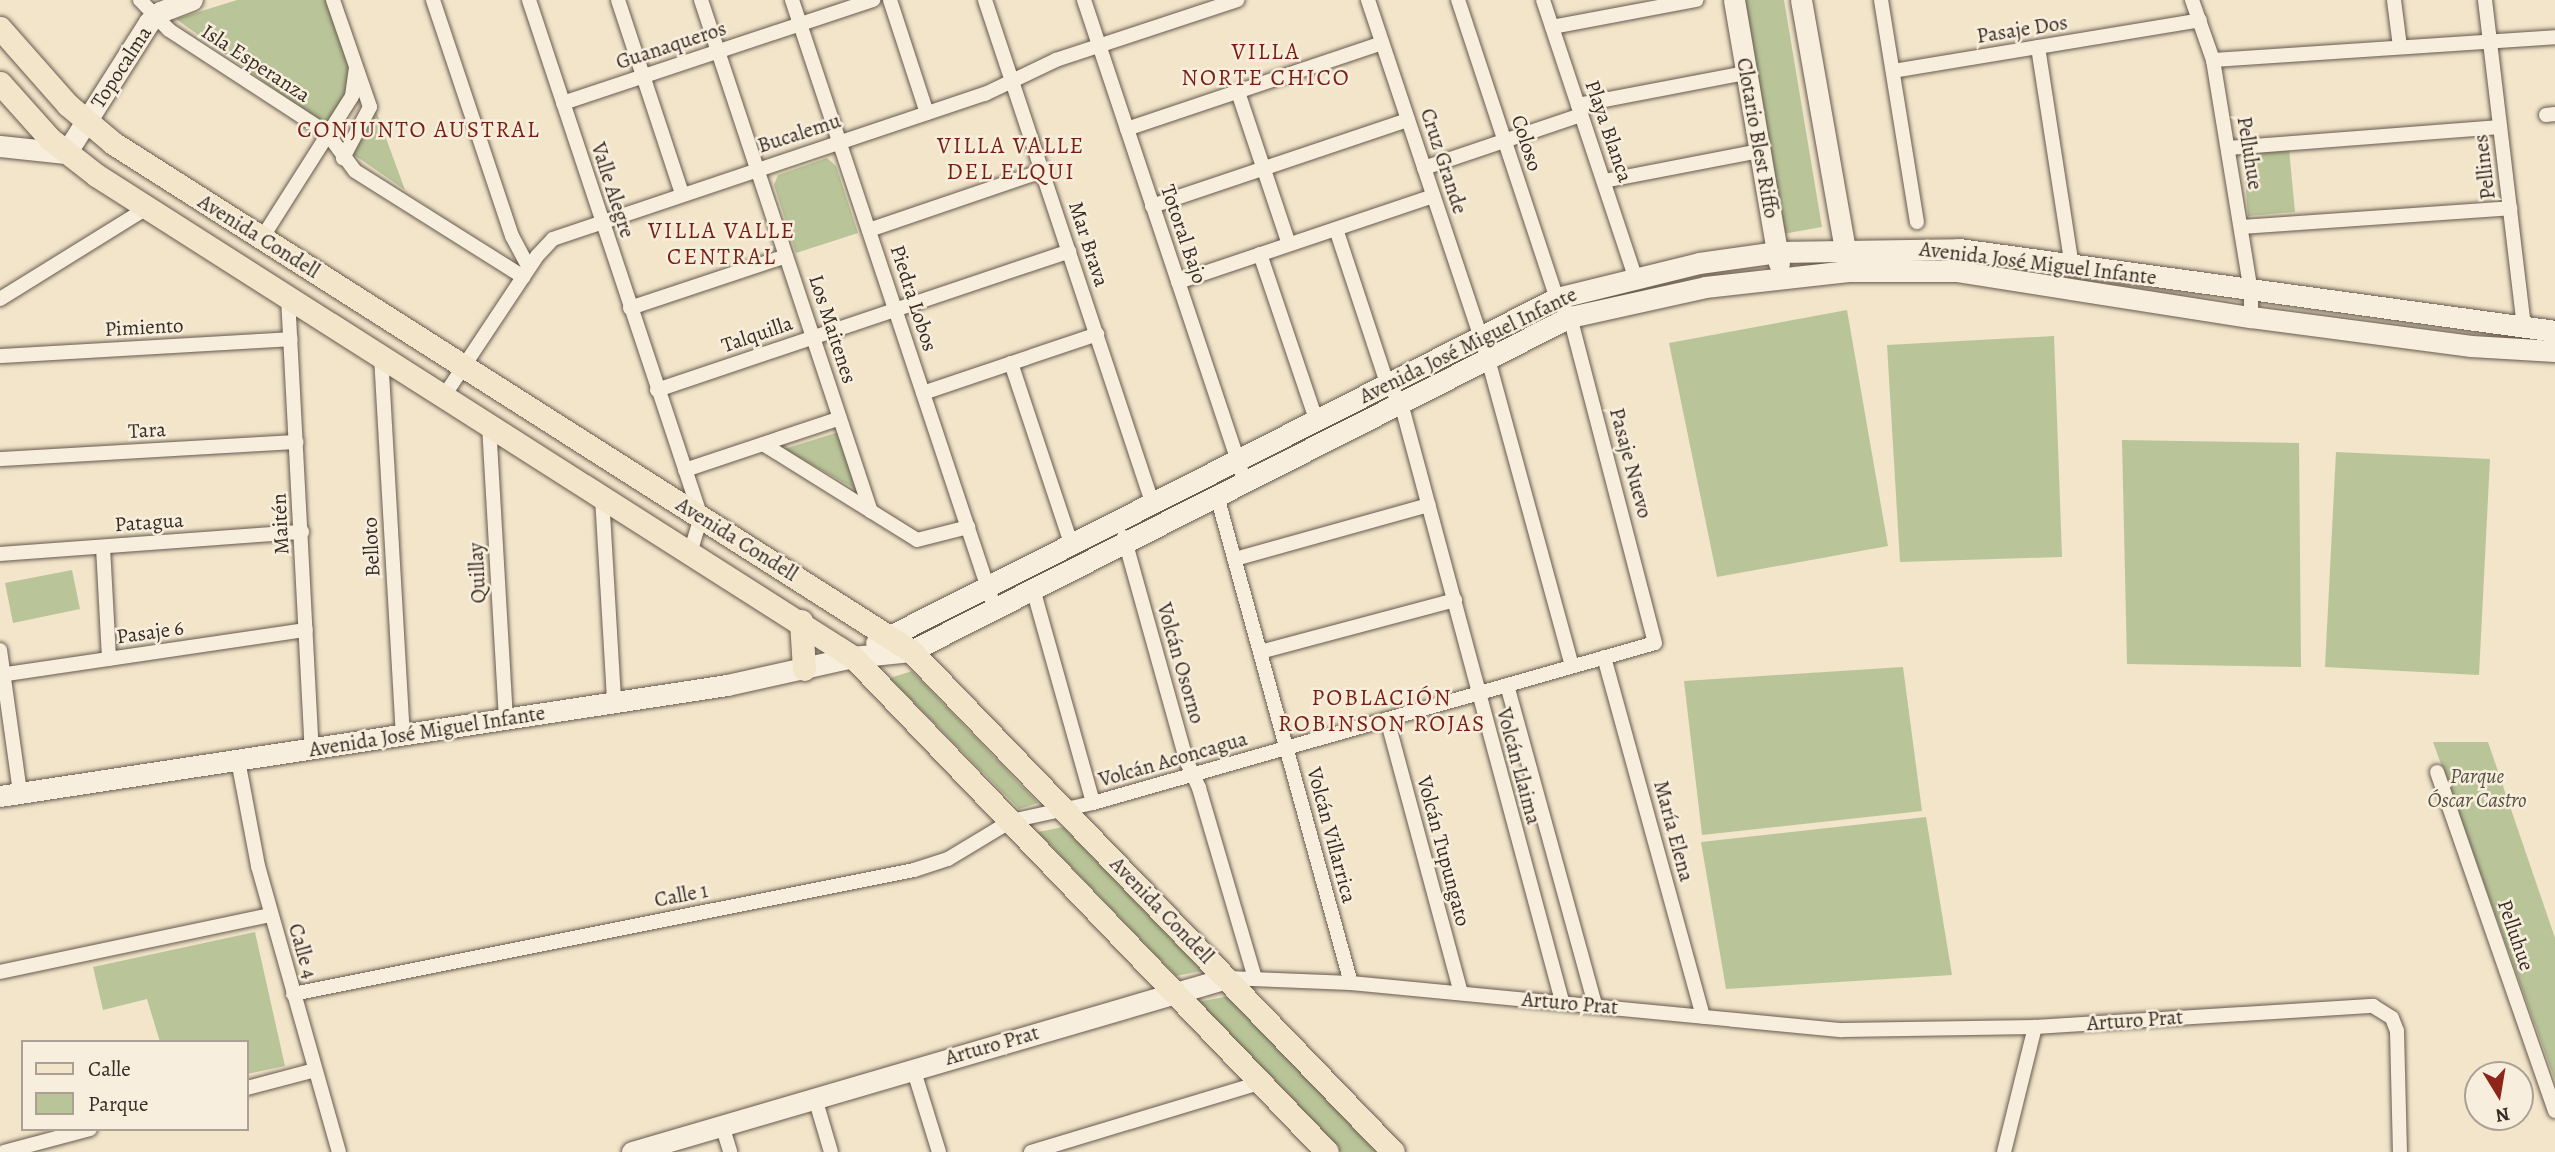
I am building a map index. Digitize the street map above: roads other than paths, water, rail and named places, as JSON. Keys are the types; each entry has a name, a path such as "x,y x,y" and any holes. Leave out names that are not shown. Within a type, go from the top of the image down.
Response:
{"main road":[{"name":"Topocalma","path":"66,153 155,16 192,0"},
{"name":"Clotario Blest Riffo","path":"1734,0 1782,276"},
{"path":"1801,0 1848,271"},
{"name":"Avenida Condell","path":"0,28 86,122 911,651 1393,1152"},
{"name":"Avenida Condell","path":"0,83 66,153 148,208 801,621 853,657 1327,1152"},
{"path":"0,146 66,153"},
{"name":"Avenida José Miguel Infante","path":"853,657 889,635 1479,336 1557,298 1635,276 1777,252 1844,248 1959,249 2252,292 2555,331"},
{"name":"Avenida José Miguel Infante","path":"10,794 614,702 804,669 853,657 911,651 1570,317 1705,287 1782,276 1848,271 1956,271 2251,317 2471,346 2555,351"},
{"path":"801,621 804,669"},
{"name":"Arturo Prat","path":"632,1152 1227,978"}],"street":[{"name":"Isla Esperanza","path":"139,0 175,35 327,133 343,158 362,176 526,272"},
{"path":"333,0 370,111 343,158"},
{"path":"433,0 526,272"},
{"name":"Valle Alegre","path":"529,0 701,517"},
{"path":"618,0 682,194"},
{"name":"Los Maitenes","path":"701,0 871,512"},
{"name":"Piedra Lobos","path":"792,0 995,608"},
{"name":"Guanaqueros","path":"563,103 873,0"},
{"path":"890,0 928,113"},
{"name":"Mar Brava","path":"985,0 1153,502"},
{"name":"Totoral Bajo","path":"1084,0 1245,482"},
{"name":"Bucalemu","path":"444,396 526,272 554,239 1013,83 1044,65 1209,4 1237,0"},
{"name":"Cruz Grande","path":"1368,0 1479,336"},
{"name":"Coloso","path":"1458,0 1557,298"},
{"name":"Playa Blanca","path":"1543,0 1635,276"},
{"path":"1552,27 1641,5 1696,0"},
{"path":"1881,0 1917,222"},
{"name":"Pelluhue","path":"2192,0 2213,60 2252,292 2251,317"},
{"path":"2394,0 2400,47"},
{"name":"Pellines","path":"2485,0 2524,329"},
{"name":"Pasaje Dos","path":"1893,71 2200,20"},
{"path":"2213,60 2555,37"},
{"path":"1127,129 1382,43"},
{"path":"2038,47 2072,266"},
{"path":"262,237 352,96 356,69"},
{"path":"1424,169 1505,141 1580,110 1746,73"},
{"path":"1238,92 1289,244"},
{"path":"1153,206 1408,120"},
{"path":"2228,148 2500,127"},
{"path":"1604,181 1760,150"},
{"path":"869,230 1042,171"},
{"path":"1178,282 1433,196"},
{"path":"0,298 148,208"},
{"path":"2241,228 2510,208"},
{"name":"Volcán Llaima","path":"1336,229 1387,383 1401,403 1562,1001"},
{"name":"Talquilla","path":"657,390 1069,251"},
{"path":"1259,254 1316,419"},
{"path":"630,308 786,256"},
{"name":"Maitén","path":"288,297 312,748"},
{"name":"Pasaje Nuevo","path":"1557,298 1570,317 1656,643"},
{"path":"923,393 1097,334"},
{"path":"1479,336 1488,359 1572,666"},
{"name":"Pimiento","path":"0,356 291,339"},
{"name":"Belloto","path":"381,356 403,735"},
{"path":"1012,363 1071,543"},
{"path":"685,470 840,418"},
{"name":"Quillay","path":"489,425 506,719"},
{"name":"Tara","path":"0,459 297,442"},
{"path":"763,443 922,541 968,527"},
{"path":"602,496 614,702"},
{"name":"Volcán Villarrica","path":"1217,496 1351,983"},
{"path":"1234,559 1429,505"},
{"path":"690,553 701,517"},
{"name":"Volcán Osorno","path":"1119,519 1255,978"},
{"name":"Patagua","path":"0,554 302,532"},
{"path":"103,547 109,659"},
{"path":"1033,589 1093,803"},
{"path":"1260,652 1455,600"},
{"name":"Pasaje 6","path":"3,675 306,630"},
{"name":"Volcán Aconcagua","path":"1066,810 1656,643"},
{"path":"0,650 10,794"},
{"name":"María Elena","path":"1604,657 1703,1017"},
{"name":"Volcán Llaima","path":"1507,685 1595,1005"},
{"name":"Volcán Tupungato","path":"1387,719 1461,993"},
{"name":"Calle 4","path":"238,760 271,915 339,1152"},
{"name":"Pelluhue","path":"2437,772 2555,1111"},
{"name":"Calle 1","path":"293,994 914,870 957,855 1011,821 1066,810"},
{"path":"0,972 271,915"},
{"name":"Arturo Prat","path":"1227,978 1351,983 1562,1001 1842,1030 2035,1027 2333,1007 2384,1010 2397,1031 2400,1152"},
{"path":"2004,1152 2035,1027"},
{"path":"914,1068 939,1152"},
{"path":"248,1088 315,1070"},
{"path":"1031,1152 1260,1083"},
{"path":"815,1098 831,1152"},
{"path":"722,1125 730,1152"},
{"path":"4,1152 83,1131"}],"district":[{"name":"VILLA NORTE CHICO","path":"1266,65"},
{"name":"CONJUNTO AUSTRAL","path":"419,130"},
{"name":"VILLA VALLE DEL ELQUI","path":"1011,159"},
{"name":"VILLA VALLE CENTRAL","path":"722,244"},
{"name":"POBLACIÓN ROBINSON ROJAS","path":"1382,711"}],"park label":[{"name":"Parque Óscar Castro","path":"2477,788"}]}
